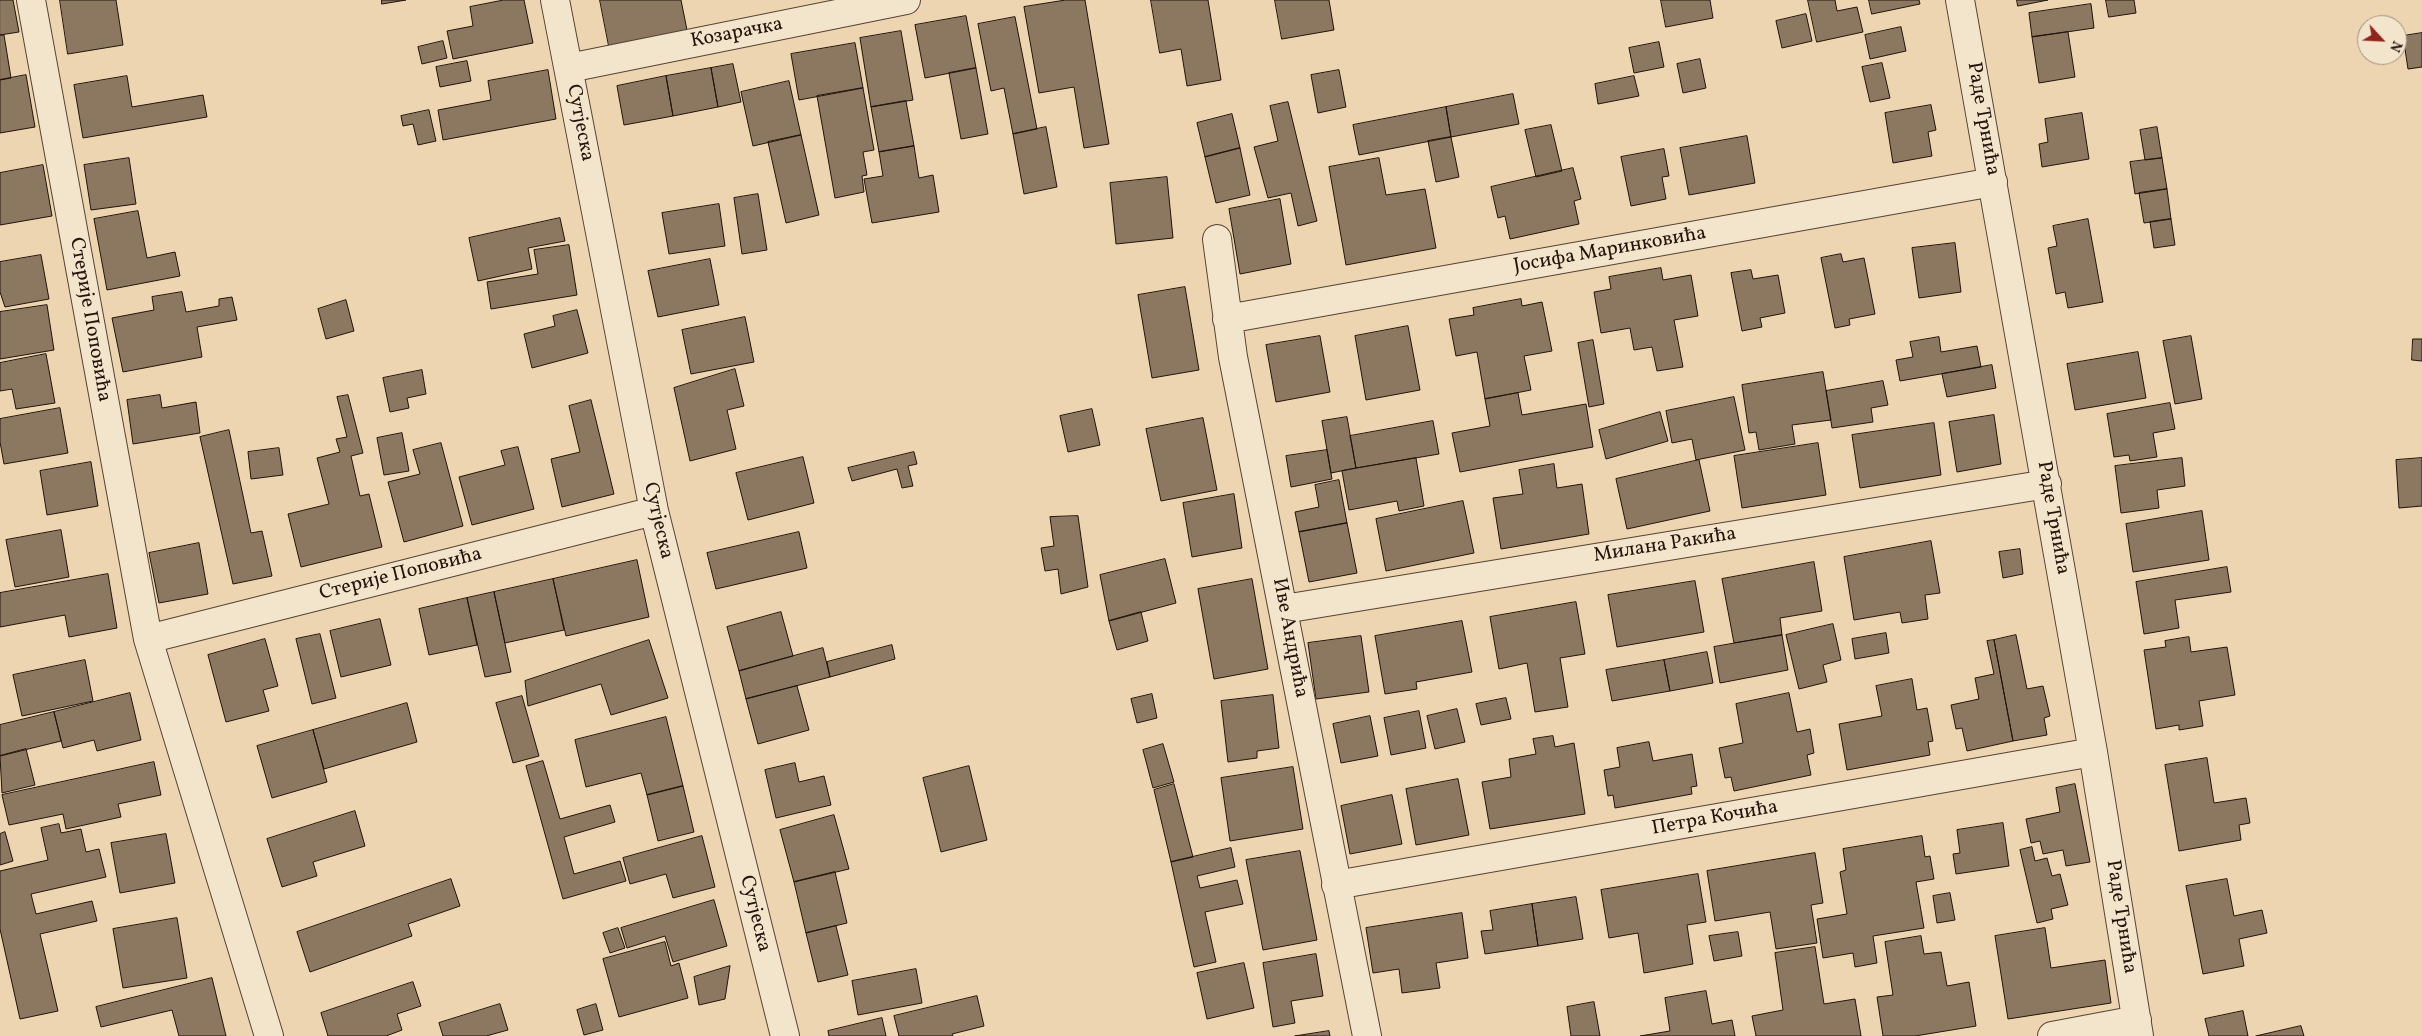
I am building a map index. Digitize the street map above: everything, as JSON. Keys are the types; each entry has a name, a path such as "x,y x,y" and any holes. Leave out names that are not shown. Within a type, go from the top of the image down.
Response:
{"street":[{"name":"Стерије Поповића","path":"31,0 148,640 269,1036"},
{"name":"Сутјеска","path":"555,0 654,511 785,1036"},
{"name":"Козарачка","path":"569,68 906,0"},
{"name":"Раде Трнића","path":"1960,0 2047,484 2138,1028"},
{"name":"Јосифа Маринковића","path":"1227,319 1993,182"},
{"name":"Иве Андрића","path":"1217,239 1232,357 1284,609 1336,886 1367,1036"},
{"name":"Милана Ракића","path":"1284,609 2047,484"},
{"name":"Стерије Поповића","path":"148,640 654,511"},
{"name":"Петра Кочића","path":"1336,886 2093,752"},
{"path":"2052,1036 2138,1028"}],"building":[{"path":"0,0 13,0 19,32 0,35"},
{"path":"60,0 116,0 123,45 68,54"},
{"path":"382,0 406,0 382,4"},
{"path":"504,0 524,0 533,43 453,59 447,31 473,26 470,7"},
{"path":"600,0 681,0 687,30 609,46"},
{"path":"1066,0 1085,0 1109,144 1084,148 1074,87 1039,93 1024,7"},
{"path":"1151,0 1208,0 1221,80 1187,86 1181,49 1160,53"},
{"path":"1275,0 1329,0 1334,30 1282,39"},
{"path":"1661,0 1710,0 1713,18 1666,27"},
{"path":"1808,0 1835,0 1837,11 1857,7 1863,32 1817,42"},
{"path":"1869,0 1919,0 1920,4 1872,14"},
{"path":"2017,0 2048,0 2018,6"},
{"path":"2106,0 2134,0 2136,13 2109,17"},
{"path":"2091,4 2094,28 2032,37 2029,13"},
{"path":"1806,14 1812,41 1782,48 1776,21"},
{"path":"966,16 976,68 925,78 915,25"},
{"path":"1015,17 1037,129 1013,134 1004,88 991,91 978,24"},
{"path":"1901,27 1906,51 1870,59 1865,35"},
{"path":"901,31 913,100 871,107 860,38"},
{"path":"2068,32 2075,77 2039,83 2032,37"},
{"path":"2422,33 2422,67 2408,69 2407,35"},
{"path":"0,35 4,35 11,78 0,80"},
{"path":"443,41 447,58 422,64 418,47"},
{"path":"1659,42 1664,67 1634,73 1629,48"},
{"path":"855,43 863,88 799,100 791,54"},
{"path":"1700,59 1706,88 1683,93 1677,64"},
{"path":"467,61 471,81 440,87 436,67"},
{"path":"1882,63 1890,98 1870,102 1862,67"},
{"path":"733,64 741,102 718,107 711,68"},
{"path":"711,68 718,107 673,116 666,76"},
{"path":"976,68 988,134 961,139 949,73"},
{"path":"548,70 556,119 443,140 438,110 491,100 488,81"},
{"path":"1339,70 1346,107 1318,113 1311,75"},
{"path":"26,75 35,127 0,133 0,80"},
{"path":"127,76 132,107 203,95 207,117 83,138 74,85"},
{"path":"666,76 673,116 624,125 617,86"},
{"path":"1634,76 1639,96 1598,104 1595,84"},
{"path":"789,81 801,135 753,146 741,92"},
{"path":"863,88 874,150 863,152 867,175 862,176 864,192 835,198 817,96"},
{"path":"1513,94 1519,124 1451,137 1446,107"},
{"path":"906,101 914,146 879,152 871,107"},
{"path":"1288,102 1317,221 1298,226 1291,193 1268,198 1254,147 1278,141 1270,106"},
{"path":"1931,105 1936,130 1928,132 1932,156 1893,163 1885,113"},
{"path":"1446,107 1451,137 1359,155 1353,125"},
{"path":"429,110 436,141 418,145 413,124 403,126 401,116"},
{"path":"2082,113 2089,159 2042,167 2039,144 2048,142 2045,119"},
{"path":"1232,114 1240,148 1205,157 1197,123"},
{"path":"1551,125 1562,171 1536,177 1525,130"},
{"path":"1046,127 1057,187 1024,194 1013,134"},
{"path":"2157,127 2162,158 2145,160 2140,130"},
{"path":"801,135 819,215 786,223 768,142"},
{"path":"1747,136 1755,183 1689,195 1680,148"},
{"path":"1451,137 1459,177 1436,182 1428,141"},
{"path":"914,146 919,178 933,175 939,212 872,223 864,179 883,176 879,152"},
{"path":"1240,148 1250,195 1216,203 1205,157"},
{"path":"1664,149 1669,176 1662,177 1666,199 1631,206 1621,157"},
{"path":"129,158 136,204 91,210 84,165"},
{"path":"1379,158 1386,195 1425,189 1436,248 1346,265 1329,167"},
{"path":"2162,158 2167,189 2135,194 2130,162"},
{"path":"43,165 52,216 0,225 0,173"},
{"path":"1573,168 1581,199 1574,201 1579,224 1510,239 1505,216 1498,218 1491,187"},
{"path":"1167,177 1173,238 1116,244 1110,183"},
{"path":"2167,189 2171,219 2144,223 2139,193"},
{"path":"758,194 767,250 742,254 734,198"},
{"path":"1280,199 1291,264 1240,274 1229,209"},
{"path":"719,204 725,246 669,254 662,213"},
{"path":"138,211 147,258 175,252 180,276 107,290 94,219"},
{"path":"560,218 565,241 528,248 532,269 478,281 469,238"},
{"path":"2088,219 2103,302 2068,308 2065,292 2056,294 2048,248 2057,246 2053,226"},
{"path":"2171,219 2175,245 2154,248 2150,222"},
{"path":"1955,243 1961,292 1919,298 1912,248"},
{"path":"569,245 577,295 491,309 487,282 538,274 534,250"},
{"path":"1841,254 1843,262 1864,258 1875,314 1849,319 1850,325 1835,328 1821,258"},
{"path":"41,255 49,299 5,307 0,292 0,262"},
{"path":"710,259 719,305 658,317 648,271"},
{"path":"1661,268 1663,280 1691,275 1698,316 1674,320 1683,367 1657,371 1652,347 1634,350 1630,328 1601,333 1594,292 1611,289 1609,277"},
{"path":"1751,270 1753,279 1778,275 1785,313 1760,318 1762,327 1742,331 1731,273"},
{"path":"1185,287 1199,370 1152,378 1138,295"},
{"path":"182,292 186,312 219,306 219,299 232,297 237,320 197,327 202,357 123,372 112,318 154,310 152,297"},
{"path":"1521,299 1522,306 1542,302 1552,351 1524,356 1531,390 1485,399 1477,352 1456,356 1449,319 1474,315 1473,308"},
{"path":"346,300 354,331 326,339 318,309"},
{"path":"47,305 54,350 0,359 0,312"},
{"path":"577,310 588,353 532,368 524,334 555,326 553,316"},
{"path":"745,317 754,362 691,374 682,330"},
{"path":"1408,326 1420,390 1366,400 1355,336"},
{"path":"1320,336 1330,392 1276,402 1266,345"},
{"path":"2191,336 2202,399 2175,404 2163,341"},
{"path":"1939,337 1941,352 1977,346 1981,367 1900,381 1896,360 1913,357 1910,342"},
{"path":"2413,339 2422,339 2422,361 2412,360"},
{"path":"1593,340 1604,404 1589,407 1578,343"},
{"path":"2138,352 2146,398 2075,410 2067,364"},
{"path":"46,354 55,403 16,409 12,389 0,391 0,363"},
{"path":"1992,365 1996,388 1947,397 1942,374"},
{"path":"735,369 744,406 727,410 736,449 690,461 674,388"},
{"path":"422,370 426,394 407,398 409,408 390,412 383,378"},
{"path":"1823,372 1831,420 1792,425 1795,444 1759,450 1756,432 1749,433 1742,385"},
{"path":"1883,381 1888,405 1871,408 1873,422 1832,428 1826,391"},
{"path":"1518,393 1522,415 1586,404 1593,447 1460,472 1452,433 1490,426 1485,399"},
{"path":"160,395 162,408 196,402 200,433 133,444 127,400"},
{"path":"348,395 363,453 351,456 360,496 369,494 382,547 301,567 288,514 329,504 317,458 340,452 336,439 347,437 337,397"},
{"path":"1734,397 1745,450 1696,460 1692,439 1672,443 1666,411"},
{"path":"591,400 614,494 562,507 551,459 580,452 569,406"},
{"path":"2170,403 2175,429 2153,433 2157,457 2130,461 2129,455 2114,457 2107,414"},
{"path":"60,408 68,453 4,464 0,442 0,419"},
{"path":"1092,409 1100,445 1068,452 1060,416"},
{"path":"1660,412 1668,441 1606,459 1599,430"},
{"path":"1994,415 2001,464 1957,472 1949,422"},
{"path":"1347,417 1356,468 1331,473 1322,421"},
{"path":"1203,418 1217,490 1161,501 1146,429"},
{"path":"1433,421 1439,454 1356,468 1350,436"},
{"path":"1934,423 1941,475 1860,488 1852,435"},
{"path":"229,430 251,533 262,531 272,576 233,584 200,437"},
{"path":"402,433 409,471 384,475 377,438"},
{"path":"441,443 463,526 404,542 388,482 420,474 413,450"},
{"path":"1818,443 1826,495 1742,508 1734,456"},
{"path":"518,447 534,509 472,525 459,477 505,465 501,451"},
{"path":"279,448 283,475 251,479 248,452"},
{"path":"1327,450 1332,479 1291,487 1286,456"},
{"path":"914,452 917,464 908,466 913,486 902,488 897,469 852,481 848,468"},
{"path":"803,457 814,503 748,520 736,473"},
{"path":"1416,458 1424,506 1399,511 1397,501 1349,510 1342,471"},
{"path":"2182,458 2185,486 2157,490 2159,508 2121,513 2115,466"},
{"path":"2422,458 2422,506 2399,508 2396,460"},
{"path":"1699,460 1710,511 1627,529 1616,479"},
{"path":"91,462 98,506 47,515 40,471"},
{"path":"1554,464 1557,488 1582,484 1589,534 1501,549 1493,498 1523,494 1519,470"},
{"path":"1339,480 1347,523 1299,532 1295,512 1319,507 1315,485"},
{"path":"1234,494 1242,548 1192,557 1183,503"},
{"path":"1463,501 1474,553 1386,571 1376,519"},
{"path":"2202,511 2209,560 2133,572 2126,524"},
{"path":"1078,516 1088,587 1061,594 1058,569 1045,571 1041,548 1054,546 1050,517"},
{"path":"1347,523 1357,573 1309,582 1299,532"},
{"path":"61,530 69,577 15,587 6,540"},
{"path":"799,532 807,568 716,589 707,553"},
{"path":"1931,541 1940,593 1925,595 1928,619 1902,623 1900,612 1854,620 1844,557"},
{"path":"199,543 208,594 159,603 149,553"},
{"path":"2020,549 2023,574 2003,578 1999,552"},
{"path":"1165,559 1176,603 1109,621 1100,575"},
{"path":"637,560 649,617 566,636 553,579"},
{"path":"1814,562 1822,611 1780,618 1782,635 1734,643 1722,579"},
{"path":"2227,567 2231,592 2175,600 2179,628 2144,634 2136,582"},
{"path":"108,574 117,628 69,637 65,615 0,627 0,593"},
{"path":"553,579 564,630 505,643 494,592"},
{"path":"1252,579 1268,669 1214,679 1198,589"},
{"path":"1695,581 1704,632 1617,647 1608,595"},
{"path":"494,592 511,672 485,677 467,598"},
{"path":"467,598 477,645 429,655 419,609"},
{"path":"1576,602 1585,654 1560,658 1568,707 1535,712 1527,663 1499,669 1490,617"},
{"path":"781,612 793,656 739,671 727,627"},
{"path":"1141,612 1148,641 1117,650 1109,621"},
{"path":"380,619 391,665 341,677 330,631"},
{"path":"1462,621 1472,672 1416,682 1417,689 1385,694 1375,636"},
{"path":"1833,624 1841,660 1823,665 1827,682 1799,689 1786,635"},
{"path":"1886,633 1889,653 1855,659 1852,639"},
{"path":"320,634 336,698 312,704 296,639"},
{"path":"1782,635 1788,670 1720,683 1714,647"},
{"path":"2016,635 2027,689 2043,686 2050,716 2044,718 2047,735 2013,741 1994,640"},
{"path":"1361,636 1369,692 1316,699 1308,643"},
{"path":"2189,637 2191,652 2227,647 2235,695 2199,701 2203,726 2179,730 2179,725 2156,729 2144,650 2166,647 2165,641"},
{"path":"265,639 278,686 263,690 269,711 226,722 208,655"},
{"path":"649,640 668,698 611,715 601,684 528,706 525,681"},
{"path":"1994,640 2013,741 1967,751 1962,728 1956,729 1951,705 1979,699 1975,678 1994,674 1987,641"},
{"path":"892,645 895,659 830,677 827,662"},
{"path":"823,648 830,677 746,699 739,671"},
{"path":"1707,652 1713,683 1670,691 1664,660"},
{"path":"85,660 93,701 22,716 13,675"},
{"path":"1664,660 1670,691 1612,701 1606,670"},
{"path":"1912,679 1917,710 1927,708 1933,741 1928,742 1930,755 1847,770 1839,724 1882,716 1876,686"},
{"path":"797,686 809,730 758,744 746,699"},
{"path":"130,693 141,740 97,751 94,740 63,748 54,712"},
{"path":"1789,693 1797,732 1810,729 1814,753 1807,755 1811,775 1734,791 1731,777 1725,778 1719,748 1743,743 1736,704"},
{"path":"1152,694 1157,718 1137,723 1131,699"},
{"path":"1273,695 1279,748 1257,751 1257,758 1228,762 1221,701"},
{"path":"522,696 539,756 513,763 496,703"},
{"path":"1506,698 1511,719 1481,725 1476,704"},
{"path":"407,703 417,742 324,769 313,730"},
{"path":"1457,709 1465,742 1435,749 1427,716"},
{"path":"1419,711 1426,748 1391,755 1384,718"},
{"path":"54,712 61,741 0,756 0,725"},
{"path":"1370,716 1378,756 1341,763 1333,724"},
{"path":"666,717 683,786 647,795 641,773 586,787 575,740"},
{"path":"313,730 327,782 272,798 257,746"},
{"path":"1553,736 1555,747 1574,743 1585,814 1490,829 1482,782 1511,777 1509,759 1536,754 1533,739"},
{"path":"1649,742 1653,761 1692,754 1697,786 1691,787 1692,794 1615,808 1613,795 1608,796 1604,770 1620,767 1617,748"},
{"path":"1163,744 1174,782 1153,788 1143,750"},
{"path":"26,749 35,785 2,793 0,756"},
{"path":"2207,758 2214,803 2246,798 2250,823 2239,825 2241,840 2179,851 2165,765"},
{"path":"543,761 560,819 610,805 615,822 564,837 574,874 620,861 626,881 563,899 526,766"},
{"path":"154,762 161,795 118,804 121,817 66,829 63,814 9,825 2,795"},
{"path":"795,763 799,782 824,776 831,805 776,818 765,770"},
{"path":"969,766 987,840 941,852 923,778"},
{"path":"1293,767 1303,829 1230,841 1221,778"},
{"path":"1458,779 1469,835 1416,845 1406,789"},
{"path":"1174,784 1193,857 1171,862 1154,790"},
{"path":"2075,784 2090,862 2066,866 2063,850 2043,854 2040,841 2031,843 2026,819 2060,812 2056,788"},
{"path":"683,786 694,832 658,841 647,795"},
{"path":"1392,795 1402,844 1350,854 1341,806"},
{"path":"355,811 365,846 313,862 317,876 282,887 267,839"},
{"path":"834,815 849,869 794,882 780,830"},
{"path":"2003,823 2009,866 1956,874 1953,854 1960,853 1957,830"},
{"path":"59,824 61,833 81,829 86,852 99,849 106,877 31,894 36,914 92,901 97,921 40,934 58,1011 20,1019 0,929 0,871 48,860 41,828"},
{"path":"5,832 13,861 0,865 0,834"},
{"path":"166,834 175,883 120,893 111,843"},
{"path":"702,836 715,887 673,898 666,874 630,884 623,858"},
{"path":"1922,836 1925,857 1930,856 1934,879 1916,882 1924,928 1873,936 1877,963 1855,967 1853,953 1823,958 1817,919 1847,914 1840,872 1846,870 1843,849"},
{"path":"2032,847 2035,861 2047,858 2052,876 2060,874 2068,905 2051,909 2053,919 2037,923 2020,850"},
{"path":"1231,848 1235,867 1197,876 1200,888 1237,880 1243,904 1205,912 1216,962 1194,967 1171,862"},
{"path":"1300,851 1317,940 1263,950 1246,860"},
{"path":"1815,853 1823,903 1811,905 1817,943 1776,949 1770,912 1715,921 1707,871"},
{"path":"835,872 847,923 806,933 794,882"},
{"path":"1698,874 1706,922 1687,925 1693,964 1644,973 1638,933 1609,938 1601,890"},
{"path":"451,879 460,906 408,924 412,936 310,972 297,932"},
{"path":"2227,879 2234,916 2262,910 2267,933 2239,939 2244,966 2203,974 2186,886"},
{"path":"1950,893 1955,920 1937,923 1933,896"},
{"path":"1576,897 1583,939 1538,946 1532,904"},
{"path":"714,900 727,946 673,962 665,936 627,948 621,928"},
{"path":"1532,904 1538,946 1485,954 1481,931 1493,930 1490,911"},
{"path":"1462,913 1468,958 1436,963 1440,988 1402,993 1399,969 1373,973 1366,928"},
{"path":"177,918 187,978 123,988 113,929"},
{"path":"836,926 848,975 818,982 806,933"},
{"path":"618,928 625,948 610,953 603,933"},
{"path":"2045,928 2051,968 2105,960 2111,1003 2008,1019 1995,936"},
{"path":"1738,932 1742,956 1714,961 1709,936"},
{"path":"1921,936 1924,954 1941,952 1947,986 1969,982 1976,1026 1915,1036 1883,1036 1877,997 1893,995 1885,942"},
{"path":"665,942 671,966 679,963 688,998 619,1017 603,959"},
{"path":"1815,947 1824,1004 1855,999 1861,1036 1756,1036 1752,1016 1783,1010 1775,953"},
{"path":"1316,954 1323,996 1291,1001 1295,1023 1273,1027 1263,963"},
{"path":"1244,963 1254,1008 1207,1019 1197,973"},
{"path":"730,966 725,999 699,1005 694,977"},
{"path":"916,969 922,1003 858,1015 852,981"},
{"path":"212,978 226,1036 179,1036 172,1010 101,1027 96,1007"},
{"path":"413,982 421,1006 397,1014 402,1030 386,1036 328,1036 321,1013"},
{"path":"1706,991 1712,1024 1732,1020 1735,1036 1640,1036 1670,1031 1665,998"},
{"path":"977,996 984,1026 952,1034 953,1036 899,1036 894,1016"},
{"path":"1594,1002 1600,1036 1571,1036 1567,1007"},
{"path":"500,1004 508,1030 486,1036 443,1036 439,1023"},
{"path":"596,1004 603,1030 584,1035 577,1010"},
{"path":"2243,1011 2248,1036 2209,1036 2205,1019"},
{"path":"882,1018 886,1036 829,1036 828,1031"},
{"path":"2301,1026 2304,1036 2256,1036"},
{"path":"1329,1031 1330,1036 1295,1036"}]}
